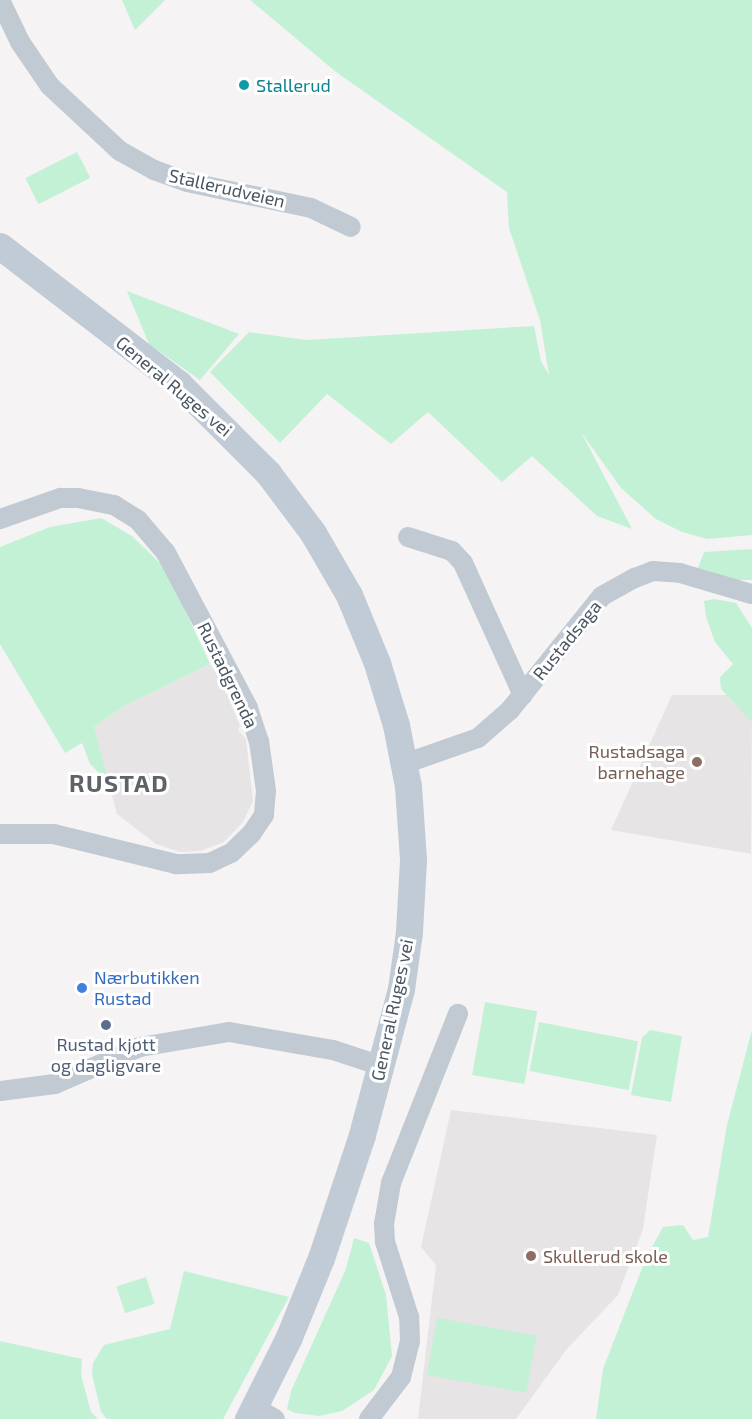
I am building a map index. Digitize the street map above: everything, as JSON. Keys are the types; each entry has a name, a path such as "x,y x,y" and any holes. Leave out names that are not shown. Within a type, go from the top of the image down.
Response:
{"main road":[{"name":"General Ruges vei","path":"0,246 199,402 243,444 289,498 334,567 362,625 388,696 404,764 413,860 406,961 382,1066 321,1258 259,1415"}],"street":[{"name":"Stallerudveien","path":"0,0 20,42 50,86 102,139 120,151 154,170 187,182 311,208 351,227"},
{"name":"Rustadgrenda","path":"0,519 60,498 78,498 114,505 138,520 165,553 248,708 259,741 266,791 264,815 252,833 231,853 203,864 176,864 54,834 0,834"},
{"name":"Rustadsaga","path":"408,537 452,550 463,563 523,695"},
{"name":"Rustadsaga","path":"404,764 478,738 523,695 602,596 635,578 653,571 680,573 752,594"},
{"path":"369,1419 401,1377 410,1341 409,1317 385,1242 384,1224 391,1183 458,1014"},
{"path":"0,1091 55,1084 140,1047 229,1032 333,1050 382,1066"}],"shaded area":[{"path":"210,664 225,688 240,726 238,730 246,739 253,801 243,822 224,842 200,851 180,852 156,844 117,814 94,727 124,706"},
{"name":"Rustadsaga barnehage","path":"672,695 752,695 751,854 611,830"},
{"name":"Skullerud skole","path":"451,1110 657,1135 643,1229 618,1295 566,1350 516,1419 418,1419 436,1265 421,1247"}],"green space":[{"path":"122,0 165,0 135,30"},
{"path":"250,0 752,0 752,535 707,539 682,532 656,519 621,488 581,432 632,529 597,516 532,456 502,482 428,412 391,444 327,394 280,443 210,372 249,332 306,340 534,326 541,361 549,375 540,320 509,228 507,192 336,72"},
{"path":"77,152 90,178 38,204 25,178"},
{"path":"127,291 239,334 200,380 149,344"},
{"path":"101,518 132,536 166,569 210,664 124,706 94,727 109,783 90,764 82,743 65,753 0,644 0,547 50,527"},
{"path":"752,549 752,580 732,580 698,568 704,552"},
{"path":"714,599 736,603 752,628 752,722 721,689 720,677 733,664 715,642 706,617 704,601"},
{"path":"485,1002 537,1011 524,1084 472,1075"},
{"path":"539,1022 638,1041 629,1090 529,1071"},
{"path":"650,1030 682,1036 671,1102 631,1095 642,1038"},
{"path":"752,1030 752,1419 596,1419 603,1369 646,1258 663,1227 683,1225 693,1240 708,1237 727,1125"},
{"path":"354,1238 369,1243 386,1295 392,1356 374,1390 342,1411 319,1416 295,1413 287,1409 291,1391 346,1269"},
{"path":"184,1271 289,1297 223,1419 107,1419 101,1412 92,1374 93,1363 104,1345 170,1329"},
{"path":"146,1277 155,1304 125,1313 117,1287"},
{"path":"437,1318 536,1336 526,1393 427,1375"},
{"path":"0,1341 82,1359 81,1375 91,1412 98,1419 0,1419"}],"place":[{"name":"Stallerud","path":"244,85"},
{"name":"Rustadsaga barnehage","path":"697,762"},
{"name":"Nærbutikken Rustad","path":"82,988"},
{"name":"Rustad kjøtt og dagligvare","path":"106,1025"},
{"name":"Skullerud skole","path":"531,1256"}],"district":[{"name":"RUSTAD","path":"119,783"}]}
